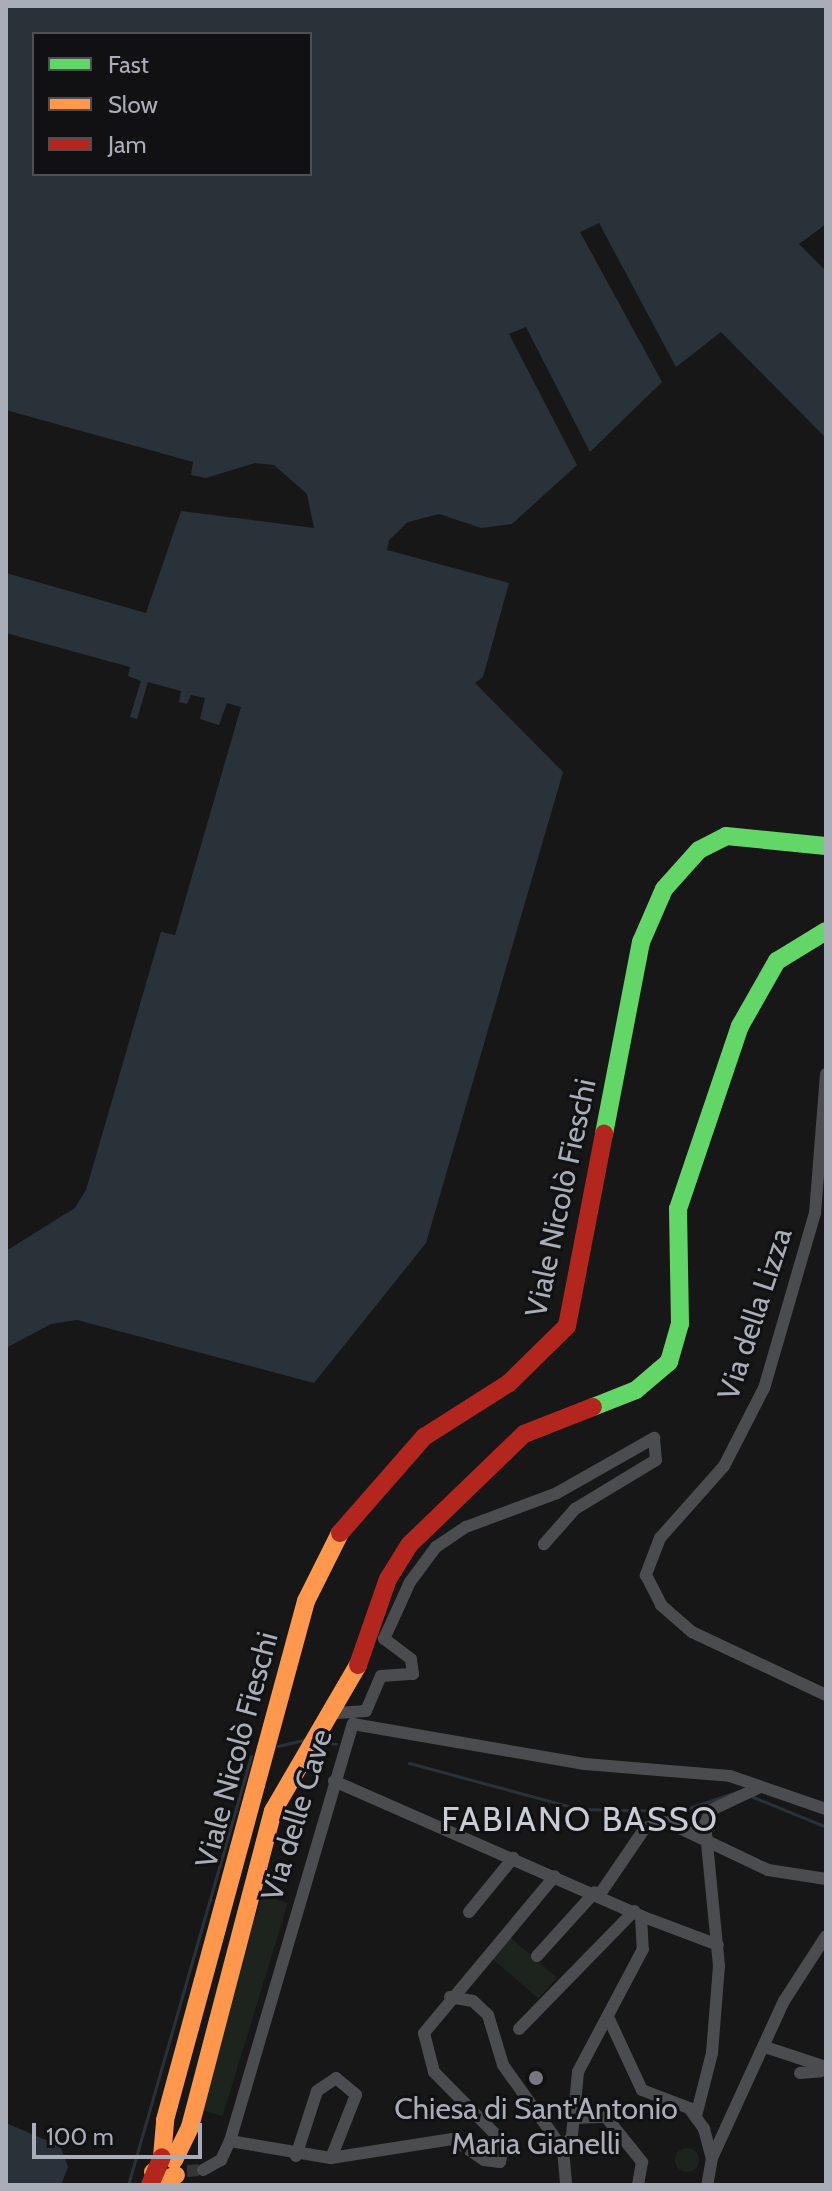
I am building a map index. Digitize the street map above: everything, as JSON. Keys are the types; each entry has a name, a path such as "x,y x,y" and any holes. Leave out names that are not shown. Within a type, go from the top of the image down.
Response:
{"main road":[{"name":"Viale Nicolò Fieschi","path":"169,2172 165,2120 306,1601 330,1545 424,1437 509,1383 567,1326 641,942 664,889 699,850 726,836 826,846"},
{"path":"169,2172 188,2132 248,1899 285,1784 337,1713 388,1579 409,1545 524,1434 636,1390 669,1362 680,1324 678,1209 740,1026 777,961 826,931"}],"street":[{"name":"Via della Lizza","path":"826,1074 815,1213 764,1388 724,1466 660,1538 646,1569 649,1586 692,1632 826,1695"},
{"path":"337,1713 366,1711 381,1676 413,1674 411,1659 384,1639 410,1582 436,1547 466,1527 557,1493 654,1438 654,1463 575,1509 544,1544"},
{"name":"Via delle Cave","path":"203,2170 221,2160 230,2141 349,1730 368,1722 530,1755 730,1776 757,1788 826,1809"},
{"path":"334,1781 718,1945"},
{"path":"712,2158 696,2116 712,2053 718,1945 704,1838 711,1810 757,1788"},
{"path":"537,1956 597,1893 645,1828 667,1822 768,1870 826,1879"},
{"path":"469,1912 513,1858"},
{"path":"230,2141 296,2156 331,2158 453,2139 492,2164 505,2156 499,2134 426,2059 424,2033 450,1997 555,1876"},
{"path":"563,2149 570,2144 578,2072 609,2019 643,1949 637,1913"},
{"path":"519,2029 637,1913"},
{"path":"707,2185 712,2158 784,2001 826,1936"},
{"path":"450,1997 473,2001 488,2015 503,2065 563,2149 566,2185"},
{"path":"609,2019 617,2042 642,2090 696,2116"},
{"path":"592,2046 617,2042"},
{"path":"765,2047 825,2068 819,2075 800,2073"},
{"path":"296,2156 317,2091 336,2078 356,2095 331,2158"},
{"path":"573,2118 606,2117 649,2164 638,2185"}],"shaded area":[{"path":"6,6 826,6 826,224 799,244 826,271 826,438 721,332 676,367 599,223 580,232 662,382 590,452 526,327 509,334 577,465 512,524 481,528 439,514 408,522 389,540 387,550 509,583 483,677 475,683 563,772 426,1243 314,1383 77,1320 51,1324 6,1348 6,1251 75,1208 86,1190 161,932 175,935 241,707 227,703 219,725 200,719 205,698 191,695 187,704 179,702 181,691 148,682 137,719 130,717 141,681 128,676 130,667 6,633 6,573 146,613 181,511 314,528 307,494 274,465 255,463 206,478 191,475 193,462 6,410"},
{"path":"262,1895 288,1903 223,2116 197,2108"},
{"path":"510,1937 557,1978 538,1999 492,1958"},
{"path":"6,2123 60,2146 68,2167 61,2185 6,2185"},
{"path":"687,2148 696,2151 699,2160 696,2169 687,2172 678,2169 675,2160 678,2151"}],"waterway":[{"path":"278,1746 309,1739"},
{"path":"324,1742 336,1744"},
{"path":"128,2185 251,1756"},
{"path":"409,1763 579,1809 680,1811 739,1791"},
{"path":"753,1797 826,1827"}],"tunnel":[{"path":"187,2171 203,2170"}],"traffic: fast":[{"path":"604,1134 641,942 664,889 699,850 726,836 826,846"},
{"path":"593,1407 636,1390 669,1362 680,1324 678,1209 740,1026 777,961 826,931"}],"traffic: slow":[{"path":"162,2157 165,2120 306,1601 340,1533"},
{"path":"174,2160 190,2127 273,1811 358,1665"},
{"path":"153,2172 162,2181 176,2175"}],"traffic: jam":[{"path":"340,1533 424,1437 509,1383 567,1326 604,1134"},
{"path":"358,1665 388,1579 409,1545 524,1434 593,1407"},
{"path":"150,2185 162,2157"}],"place":[{"name":"Chiesa di Sant'Antonio Maria Gianelli","path":"536,2078"}],"district":[{"name":"FABIANO BASSO","path":"580,1820"}]}
